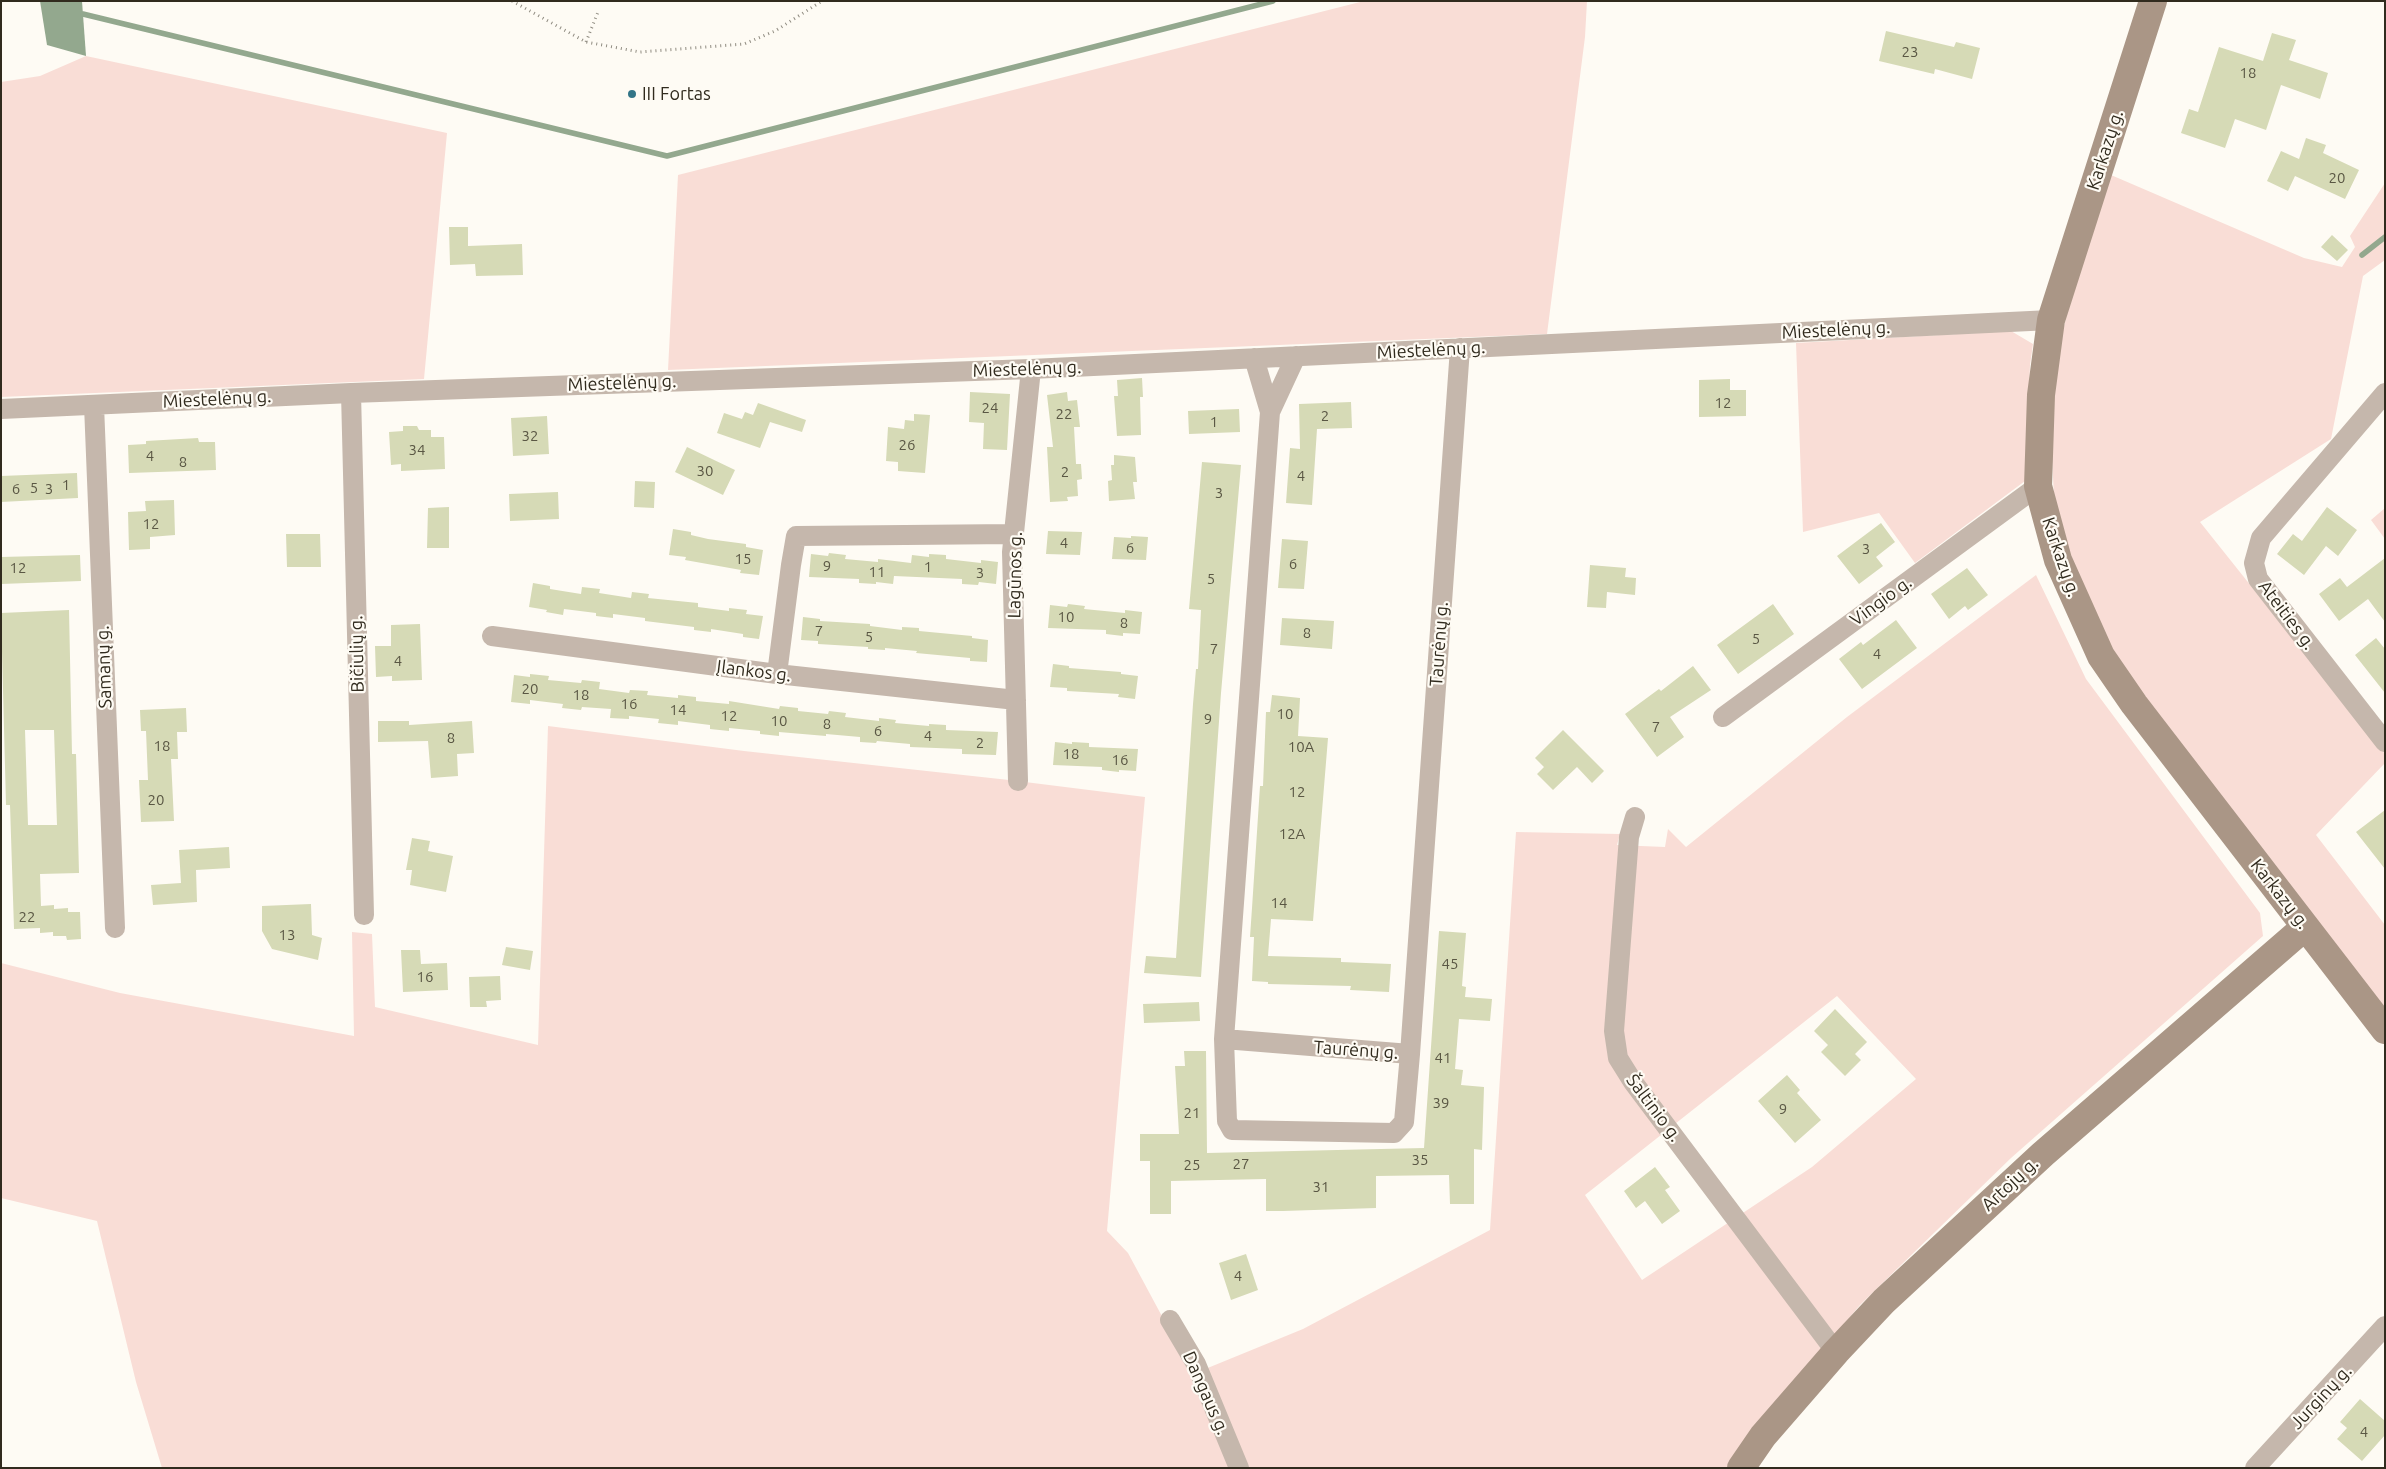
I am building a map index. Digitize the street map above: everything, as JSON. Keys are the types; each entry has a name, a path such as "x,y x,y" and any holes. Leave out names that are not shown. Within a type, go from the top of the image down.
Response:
{"main road":[{"name":"Karkazų g.","path":"2154,1 2052,320 2041,394 2038,486 2058,560 2102,656 2134,704 2385,1030"},
{"name":"Artojų g.","path":"1742,1468 1763,1436 1836,1352 1884,1301 2043,1154 2305,927"}],"street":[{"name":"Miestelėnų g.","path":"1,409 351,393 1031,369 2052,320"},
{"name":"Taurėnų g.","path":"1224,1040 1410,1054 1460,348"},
{"path":"1270,412 1296,356"},
{"path":"1254,358 1270,412 1224,1040 1227,1121 1232,1130 1394,1133 1404,1122 1410,1054"},
{"name":"Lagūnos g.","path":"1018,781 1012,552 1031,369"},
{"name":"Bičiulių g.","path":"351,393 364,915"},
{"name":"Ateities g.","path":"2385,393 2261,538 2254,563 2258,579 2385,742"},
{"name":"Samanų g.","path":"94,405 115,928"},
{"name":"Vingio g.","path":"1723,717 2038,486"},
{"path":"778,674 796,536 1014,534"},
{"name":"Įlankos g.","path":"492,636 778,674 1016,700"},
{"name":"Šaltinio g.","path":"1635,817 1629,837 1614,1031 1618,1058 1633,1082 1836,1352"},
{"name":"Dangaus g.","path":"1170,1320 1196,1364 1239,1468"},
{"name":"Jurginų g.","path":"2255,1468 2385,1326"}],"path":[{"path":"512,1 586,42 640,52 744,44 775,31 822,1"},
{"path":"586,42 598,12"}],"shaded area":[{"path":"40,1 82,1 86,56 47,45"},
{"path":"1364,1 1587,1 1585,37 1547,334 668,370 678,175"},
{"path":"86,56 447,133 424,379 1,397 1,82 40,76"},
{"path":"2111,175 2304,258 2342,267 2355,247 2350,236 2385,183 2385,260 2363,276 2331,439 2200,522 2385,754 2385,763 2316,835 2385,925 2385,1014 2158,720 2117,658 2070,562 2054,496 2051,439 2052,377 2069,305"},
{"path":"2011,331 2033,344 2030,365 2025,481 1915,563 1879,513 1803,532 1796,343"},
{"path":"2385,508 2385,539 2371,520"},
{"path":"2036,575 2086,679 2260,913 2263,936 2011,1158 1860,1305 1746,1441 1726,1468 162,1468 136,1382 97,1221 1,1198 1,963 120,993 354,1036 352,932 372,934 375,1007 538,1045 548,726 744,751 1145,797 1107,1231 1128,1253 1193,1374 1303,1329 1490,1230 1516,832 1620,834 1617,845 1665,847 1668,829 1686,847 1847,717","holes":["1837,996 1916,1079 1812,1167 1642,1280 1585,1195"]}],"building":[{"path":"1886,31 1954,47 1956,42 1980,48 1972,79 1935,69 1934,74 1879,61"},
{"path":"2272,33 2296,40 2289,60 2328,73 2320,99 2281,85 2266,130 2235,119 2225,148 2181,133 2189,109 2198,112 2219,47 2263,61"},
{"path":"2306,138 2326,145 2323,153 2359,170 2345,199 2295,176 2288,191 2267,181 2281,151 2299,159"},
{"path":"449,227 468,227 468,246 522,244 523,275 476,276 475,264 450,265"},
{"path":"2332,235 2348,250 2337,261 2321,247"},
{"path":"1142,378 1143,397 1140,397 1141,435 1117,436 1114,396 1118,396 1117,380"},
{"path":"1730,379 1730,390 1746,390 1746,416 1699,417 1699,380"},
{"path":"970,392 1010,394 1007,450 983,449 984,423 969,422"},
{"path":"1067,392 1068,401 1077,400 1080,427 1074,427 1076,464 1081,464 1082,479 1077,480 1078,496 1067,497 1068,501 1050,502 1047,447 1053,447 1047,395"},
{"path":"1351,402 1352,428 1317,429 1312,505 1286,503 1290,448 1300,449 1299,404"},
{"path":"758,403 806,420 802,432 770,422 760,448 717,433 724,413 742,419 745,412 753,415"},
{"path":"1239,409 1240,432 1189,434 1188,411"},
{"path":"914,414 930,415 925,473 898,471 898,462 886,461 888,427 904,429 905,420 914,421"},
{"path":"547,416 549,454 513,456 511,418"},
{"path":"403,426 417,426 419,430 431,430 431,437 444,437 445,469 401,471 401,464 391,465 389,432 403,431"},
{"path":"198,438 199,442 215,442 216,470 129,473 128,445 146,444 146,441"},
{"path":"687,447 735,470 723,495 675,472"},
{"path":"1114,455 1135,457 1137,482 1133,482 1135,499 1109,501 1108,481 1112,480 1111,465 1114,465"},
{"path":"1202,462 1241,465 1221,693 1201,977 1144,973 1146,956 1176,958 1193,704 1196,669 1198,669 1201,610 1189,609"},
{"path":"77,473 78,498 1,502 1,476"},
{"path":"635,481 655,482 654,508 634,507"},
{"path":"558,492 559,519 510,521 509,494"},
{"path":"174,500 175,535 150,537 150,549 129,550 128,512 146,511 145,501"},
{"path":"449,507 449,548 427,548 428,508"},
{"path":"2327,507 2357,530 2338,556 2326,546 2304,575 2277,554 2293,534 2302,541"},
{"path":"1881,523 1895,542 1876,557 1883,566 1859,584 1837,556"},
{"path":"673,529 691,532 691,535 708,539 746,544 746,547 763,550 759,575 740,573 741,570 685,560 686,557 669,555"},
{"path":"1048,531 1082,532 1080,555 1046,554"},
{"path":"286,534 320,534 321,567 287,567"},
{"path":"1131,536 1148,537 1146,560 1112,559 1114,537 1131,538"},
{"path":"1282,539 1308,541 1304,589 1278,588"},
{"path":"829,553 846,555 845,559 878,562 878,559 911,563 912,555 929,557 929,554 946,555 946,559 981,563 981,560 998,562 996,584 979,582 978,585 962,584 962,579 894,576 893,584 876,582 876,584 859,583 859,579 809,577 811,554 828,556"},
{"path":"80,555 81,581 1,584 1,557"},
{"path":"2385,558 2385,622 2368,599 2339,621 2319,594 2340,578 2347,587"},
{"path":"1590,565 1626,568 1625,577 1636,578 1635,595 1607,592 1606,608 1587,607"},
{"path":"1967,568 1988,595 1968,610 1965,606 1949,619 1931,594"},
{"path":"533,583 550,586 550,589 581,594 582,587 600,589 599,593 631,598 632,592 649,594 648,598 698,603 698,607 729,611 729,608 747,610 746,614 763,616 759,639 743,637 743,634 711,629 711,632 694,630 694,627 645,621 645,618 613,614 613,618 596,616 596,613 564,609 563,615 546,612 547,610 529,607"},
{"path":"1068,604 1085,606 1084,609 1125,613 1125,610 1142,612 1140,634 1123,633 1123,636 1106,634 1106,630 1048,628 1050,605 1067,607"},
{"path":"1773,604 1794,634 1738,674 1717,645"},
{"path":"69,610 72,754 76,754 79,873 40,874 41,906 54,905 54,909 68,908 68,912 80,912 81,939 67,940 66,936 53,936 53,932 40,933 40,928 14,929 10,805 6,805 1,613","holes":["25,730 54,730 57,825 28,825"]},
{"path":"803,617 820,619 820,621 870,624 870,626 902,630 902,627 919,628 919,631 972,636 972,638 988,640 987,662 970,661 970,658 916,653 917,651 885,648 885,650 868,649 868,647 818,644 818,641 801,640"},
{"path":"1282,618 1334,621 1332,649 1280,645"},
{"path":"1896,620 1917,648 1862,689 1839,659 1861,642 1863,645"},
{"path":"420,624 422,680 392,681 392,676 376,677 375,646 391,646 391,625"},
{"path":"2376,638 2385,649 2385,693 2355,655"},
{"path":"1053,664 1069,666 1069,668 1121,672 1121,674 1138,676 1135,699 1118,697 1119,694 1067,691 1067,688 1050,687"},
{"path":"1693,666 1711,690 1670,717 1684,737 1657,757 1625,714 1659,689 1661,691"},
{"path":"530,674 549,676 548,680 581,683 582,680 600,682 599,689 629,693 630,690 648,691 647,695 678,698 678,695 696,697 696,701 729,704 729,701 779,709 780,706 798,708 798,711 828,714 829,711 846,713 845,717 879,721 879,718 896,720 895,723 929,726 929,724 946,725 946,730 998,732 996,755 962,754 962,749 910,747 910,744 877,741 876,743 860,742 860,737 779,732 779,736 760,734 760,731 729,728 729,731 710,729 710,725 678,721 678,725 658,723 659,719 629,716 629,719 610,718 611,709 582,707 581,710 562,708 563,704 530,700 530,704 511,702 514,675 530,677"},
{"path":"1272,695 1300,698 1298,736 1328,738 1313,921 1271,919 1268,956 1341,958 1341,962 1391,964 1389,992 1350,990 1351,986 1268,984 1268,982 1252,981 1254,937 1250,937 1260,786 1263,786 1266,712 1270,712"},
{"path":"186,708 187,732 177,732 178,759 171,759 174,821 141,822 139,780 148,780 146,731 141,731 140,710"},
{"path":"378,721 409,721 409,725 472,721 474,753 457,754 458,776 431,778 428,741 378,742"},
{"path":"1563,730 1604,771 1592,783 1577,767 1553,790 1537,774 1544,767 1535,758"},
{"path":"1055,742 1089,743 1089,747 1138,749 1136,771 1119,770 1119,772 1102,770 1102,767 1053,765"},
{"path":"2385,810 2385,869 2356,832"},
{"path":"412,838 430,841 428,851 453,856 446,892 410,885 412,870 406,870"},
{"path":"229,847 230,868 196,870 197,902 153,905 151,885 181,883 179,850"},
{"path":"311,904 312,935 322,938 318,960 272,949 262,931 262,906"},
{"path":"1439,931 1466,933 1462,986 1466,987 1465,997 1492,999 1490,1021 1459,1019 1455,1069 1463,1070 1461,1085 1484,1087 1482,1150 1474,1149 1474,1204 1450,1204 1449,1175 1376,1176 1376,1208 1283,1211 1266,1211 1266,1179 1171,1181 1171,1214 1150,1214 1150,1161 1140,1161 1140,1134 1179,1134 1175,1066 1185,1066 1184,1051 1206,1051 1207,1153 1424,1148"},
{"path":"506,947 533,951 530,970 502,965"},
{"path":"401,950 420,950 421,964 447,963 448,990 403,992"},
{"path":"500,976 501,1000 486,1001 487,1007 470,1007 469,977"},
{"path":"1199,1002 1200,1021 1144,1023 1143,1004"},
{"path":"1835,1009 1867,1042 1855,1054 1861,1060 1845,1076 1821,1052 1828,1045 1814,1031"},
{"path":"1787,1075 1800,1090 1797,1093 1821,1120 1795,1143 1758,1101"},
{"path":"1655,1167 1670,1187 1665,1190 1680,1211 1662,1224 1645,1201 1636,1208 1624,1191"},
{"path":"1246,1254 1258,1290 1231,1300 1219,1263"},
{"path":"2360,1399 2385,1421 2385,1435 2362,1461 2337,1439 2347,1428 2340,1422"}],"waterway":[{"path":"83,14 667,156 1273,1"},
{"path":"2362,255 2385,237"}],"place":[{"name":"III Fortas","path":"632,94"}]}
